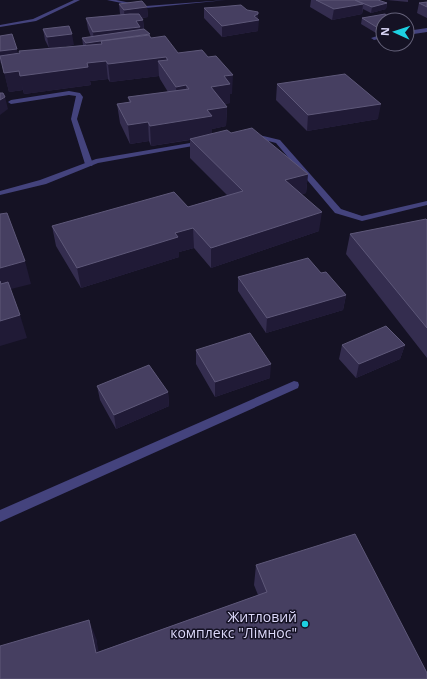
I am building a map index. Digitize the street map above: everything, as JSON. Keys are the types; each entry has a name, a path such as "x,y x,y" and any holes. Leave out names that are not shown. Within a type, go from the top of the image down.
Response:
{"street":[{"path":"0,26 34,20 78,0"},
{"path":"109,0 146,7 224,0"},
{"path":"415,32 427,30"},
{"path":"11,102 69,93 78,94 80,97 74,119 88,164"},
{"path":"244,136 259,136 278,141 338,211 362,219 427,203"},
{"path":"0,194 43,182 96,161 212,141"},
{"path":"0,516 294,386"}],"building":[{"path":"316,0 355,0 363,4 334,9"},
{"path":"355,0 378,0 387,3 372,7"},
{"path":"142,1 147,7 124,10 119,4"},
{"path":"427,2 427,7 419,3"},
{"path":"241,5 247,10 258,12 258,14 254,16 259,20 222,26 204,8 219,7"},
{"path":"139,14 143,20 136,21 140,27 93,32 86,18"},
{"path":"375,16 375,26 362,18"},
{"path":"69,26 72,34 47,37 43,29"},
{"path":"144,29 150,34 86,43 82,38"},
{"path":"12,34 17,49 0,51 0,36"},
{"path":"149,35 151,38 165,36 178,53 202,50 208,57 216,56 233,75 224,76 230,84 211,87 227,107 207,110 212,116 150,126 148,122 128,125 117,104 131,102 128,97 189,89 186,85 176,87 158,61 168,60 166,57 108,64 106,61 87,63 88,67 20,76 19,71 4,73 0,56 20,53 19,51 102,44 101,41"},
{"path":"345,74 381,104 308,115 277,84"},
{"path":"0,93 3,93 5,97 0,100"},
{"path":"252,128 308,174 285,180 322,212 211,248 193,228 175,233 178,237 77,268 52,226 174,192 188,207 243,191 190,139 227,130 231,133"},
{"path":"7,213 25,261 0,268 0,214"},
{"path":"427,220 427,328 350,234"},
{"path":"308,258 321,273 326,272 346,295 267,318 238,277"},
{"path":"0,281 1,284 8,282 20,315 0,321"},
{"path":"386,326 405,345 359,364 342,345"},
{"path":"250,333 271,364 215,382 196,350"},
{"path":"149,365 168,392 114,415 97,386"},
{"name":"Житловий комплекс \"Лімнос\"","path":"355,534 427,673 427,679 0,679 0,646 89,620 96,653 267,592 256,565"}],"place":[{"name":"Житловий комплекс \"Лімнос\"","path":"305,624"}]}
